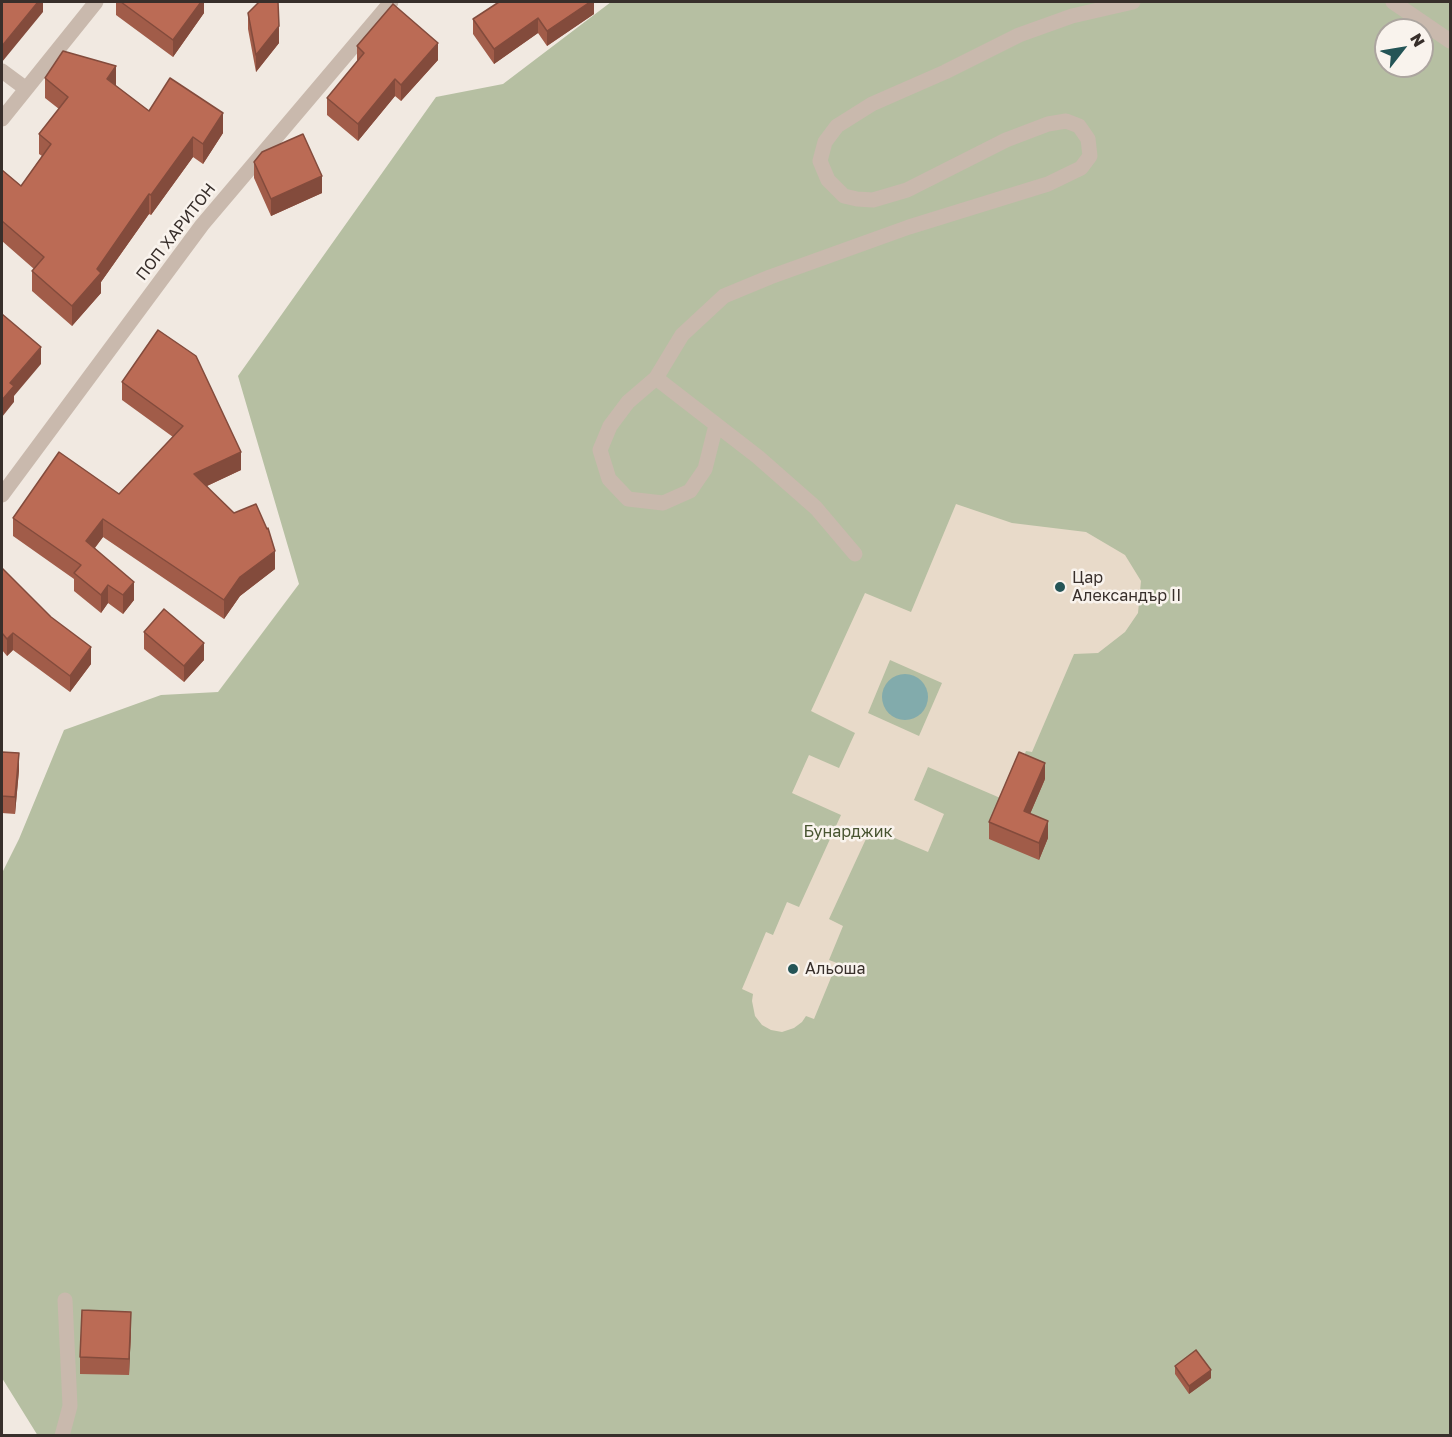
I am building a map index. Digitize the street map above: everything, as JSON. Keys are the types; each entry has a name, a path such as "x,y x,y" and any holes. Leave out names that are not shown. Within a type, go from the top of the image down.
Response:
{"street":[{"path":"2,119 96,2"},
{"name":"ПОП ХАРИТОН","path":"2,495 202,225 391,2"},
{"path":"717,425 705,469 690,491 663,503 628,499 609,479 600,450 610,426 628,402 657,378 682,335 724,296 909,227 1048,184 1082,168 1090,156 1088,140 1079,126 1066,121 1047,124 1006,140 907,190 873,200 857,199 844,196 828,180 820,161 825,142 837,126 872,104 945,72 1019,35 1072,16 1133,2"},
{"path":"1393,2 1450,41"},
{"path":"2,71 25,88"},
{"path":"657,378 758,457 816,508 855,554"},
{"path":"62,1436 70,1406 64,1300"}],"green space":[{"name":"Бунарджик","path":"611,2 1450,2 1450,1435 38,1436 2,1378 2,873 19,839 64,730 161,695 218,692 299,584 238,376 436,97 503,84"}],"shaded area":[{"path":"956,504 1012,523 1086,532 1125,555 1141,581 1138,613 1125,632 1098,653 1074,654 1032,752 1026,751 1005,800 928,767 914,800 944,814 928,852 871,828 829,919 843,926 829,960 837,963 814,1019 806,1016 794,1028 782,1032 771,1030 762,1025 755,1016 753,994 742,989 766,932 773,935 787,902 799,907 841,815 792,793 809,755 839,768 855,733 811,711 865,593 911,612","holes":["890,660 942,683 919,736 868,713"]}],"water":[{"path":"905,674 921,681 928,697 921,713 905,720 889,713 882,697 889,681"}],"building":[{"path":"2,2 38,2 2,46"},
{"path":"121,2 201,2 173,40"},
{"path":"259,2 278,2 279,26 256,55 248,13"},
{"path":"499,2 590,2 547,31 538,18 494,49 473,19"},
{"path":"393,4 438,43 401,85 395,79 358,124 327,98 364,53 357,46"},
{"path":"63,51 116,66 107,79 149,111 170,78 223,113 203,144 193,137 151,195 149,194 97,269 101,273 72,306 32,271 44,257 2,221 2,170 21,186 51,144 39,134 68,97 45,78"},
{"path":"303,134 322,176 271,199 254,162 262,152"},
{"path":"2,314 41,347 10,383 14,386 2,400"},
{"path":"158,330 196,356 241,452 194,474 234,513 256,504 268,528 275,551 240,577 224,600 103,519 86,541 134,582 123,595 108,585 101,595 74,573 81,565 13,518 59,452 119,494 183,426 122,382"},
{"path":"2,568 51,617 91,647 70,676 13,633 7,639 2,633"},
{"path":"164,609 204,643 184,666 144,632"},
{"path":"2,752 19,753 15,797 2,796"},
{"path":"1019,752 1045,763 1024,811 1048,821 1039,843 989,822"},
{"path":"82,1310 131,1312 129,1359 80,1357"},
{"path":"1196,1350 1211,1370 1189,1386 1175,1366"}],"place":[{"name":"Цар Александър II","path":"1060,587"},
{"name":"Альоша","path":"793,969"}]}
